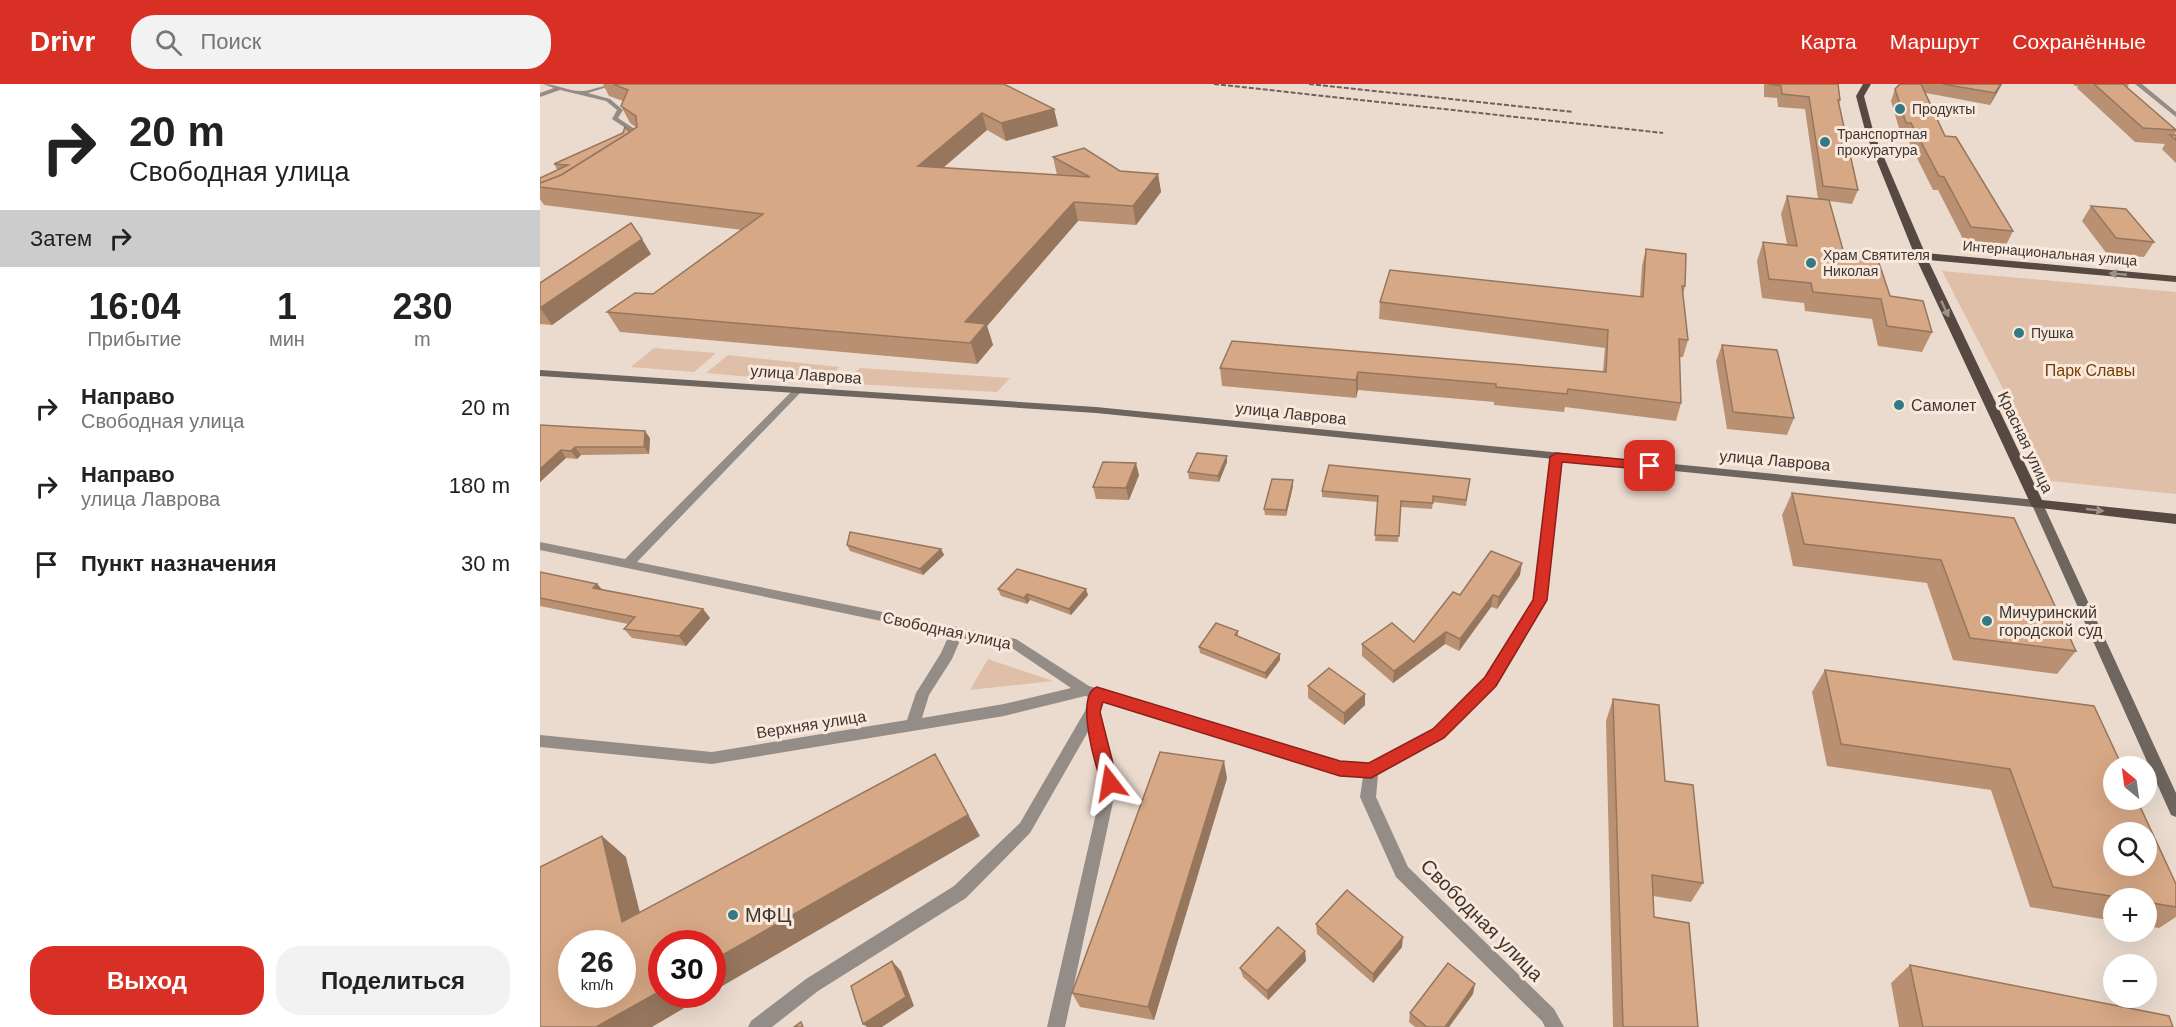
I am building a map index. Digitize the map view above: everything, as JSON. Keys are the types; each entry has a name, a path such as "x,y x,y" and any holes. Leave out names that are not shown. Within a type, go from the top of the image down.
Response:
{"main road":[{"name":"Красная улица","path":"1867,84 1860,96 1870,134 1920,256 2037,504 2176,810"},
{"name":"Интернациональная улица","path":"1920,256 2176,279"},
{"name":"улица Лаврова","path":"540,373 1096,410 2037,504"},
{"path":"2037,504 2176,519"}],"street":[{"path":"546,84 608,100 620,110 614,118 642,136 642,143 634,149"},
{"path":"540,95 572,84"},
{"path":"581,93 614,84"},
{"path":"2138,84 2176,115"},
{"path":"627,564 798,390"},
{"path":"1371,771 1438,734 1490,681 1540,600 1556,457"},
{"name":"Свободная улица","path":"540,546 1016,644 1091,692 1340,768 1371,771 1368,797 1402,872 1548,1016 1555,1027"},
{"path":"912,726 923,693 947,655 957,632"},
{"path":"1056,1027 1110,783 1092,712 1091,692"},
{"name":"Верхняя улица","path":"540,741 712,758 1004,710 1091,692"},
{"path":"757,1027 812,985 960,892 1025,828 1092,712"}],"green space":[{"name":"Парк Славы","path":"1942,271 2176,292 2176,494 2051,481"},
{"path":"654,348 716,353 694,372 631,367"},
{"path":"728,355 839,367 832,375 816,383 706,373"},
{"path":"860,368 1010,378 997,392 854,384 853,374"},
{"path":"988,659 1053,681 970,690"}],"building":[{"path":"613,84 1004,84 1054,109 1001,123 982,113 918,166 1090,177 1053,157 1084,148 1120,171 1158,174 1133,206 1074,202 965,322 986,324 970,343 607,312 635,293 653,294 763,214 540,187 540,183 561,175 637,127 636,116 621,106 628,90"},
{"path":"1768,84 1838,84 1840,100 1838,100 1858,190 1823,186 1809,97 1782,94 1781,86"},
{"path":"1900,84 1921,84 1945,136 1956,137 2013,231 1971,227 1944,177 1939,176 1911,123 1906,123 1895,89"},
{"path":"1943,84 2001,84 1995,93"},
{"path":"2094,84 2123,84 2176,130 2143,128"},
{"path":"625,127 630,132 561,175 540,183 540,178 568,165 554,164 623,133"},
{"path":"1787,196 1829,200 1843,250 1876,254 1890,296 1923,301 1932,332 1887,326 1881,299 1813,292 1811,283 1769,279 1763,242 1797,246"},
{"path":"2091,206 2126,209 2154,242 2116,238"},
{"path":"631,223 642,239 540,308 540,283"},
{"path":"1646,249 1686,254 1685,286 1682,286 1688,340 1679,339 1681,403 1568,389 1567,394 1496,387 1496,384 1358,372 1356,380 1220,368 1232,341 1606,372 1608,330 1380,302 1390,270 1643,297"},
{"path":"1722,345 1777,350 1794,418 1733,412"},
{"path":"540,425 645,431 644,447 575,447 571,451 561,450 540,469"},
{"path":"1197,453 1227,456 1218,476 1188,472"},
{"path":"1103,462 1136,463 1126,488 1093,487"},
{"path":"1329,465 1470,479 1466,500 1433,496 1433,503 1401,501 1399,536 1375,535 1378,496 1322,491"},
{"path":"1272,479 1293,480 1286,510 1264,509"},
{"path":"1792,493 2014,518 2076,651 1970,638 1941,560 1804,544"},
{"path":"850,532 941,549 920,569 847,545"},
{"path":"1491,551 1522,563 1499,597 1493,595 1460,639 1446,632 1394,671 1362,644 1392,623 1414,642 1453,592 1460,595"},
{"path":"1017,569 1086,589 1069,609 1027,594 1024,598 998,589"},
{"path":"540,572 597,584 593,588 703,609 679,636 624,629 635,617 540,598"},
{"path":"1216,623 1238,631 1235,635 1280,654 1265,673 1199,647"},
{"path":"1329,668 1365,694 1344,713 1308,686"},
{"path":"1825,670 2094,706 2117,756 2103,756 2103,810 2142,810 2147,822 2103,822 2103,876 2157,876 2157,843 2176,884 2176,907 2157,904 2157,888 2103,888 2103,895 2053,887 2010,769 1841,744"},
{"path":"1613,699 1659,705 1665,781 1693,785 1703,883 1652,875 1654,917 1689,923 1698,1027 1623,1027"},
{"path":"1160,752 1224,761 1148,1007 1072,993"},
{"path":"935,754 968,815 726,953 726,930 648,930 648,998 636,1005 636,930 558,930 558,1008 630,1008 596,1027 540,1027 540,867 602,836 622,922"},
{"path":"1347,890 1403,937 1373,974 1316,924"},
{"path":"1278,927 1305,951 1267,991 1240,968"},
{"path":"892,961 906,997 863,1024 851,986"},
{"path":"1448,963 1475,984 1445,1027 1427,1027 1410,1013"},
{"path":"1910,965 2103,1003 2103,1008 2128,1008 2169,1016 2173,1027 1923,1027"}],"railway":[{"path":"1214,84 1663,133"},
{"path":"1309,84 1573,112"}],"place":[{"name":"Продукты","path":"1900,109"},
{"name":"Транспортная прокуратура","path":"1825,142"},
{"name":"Храм Святителя Николая","path":"1811,263"},
{"name":"Пушка","path":"2019,333"},
{"name":"Самолет","path":"1899,405"},
{"name":"Мичуринский городской суд","path":"1987,621"},
{"name":"МФЦ","path":"733,915"}],"route":[{"path":"1110,783 1092,712 1097,694 1340,768 1371,771 1438,734 1490,681 1540,600 1556,457 1650,466"}]}
